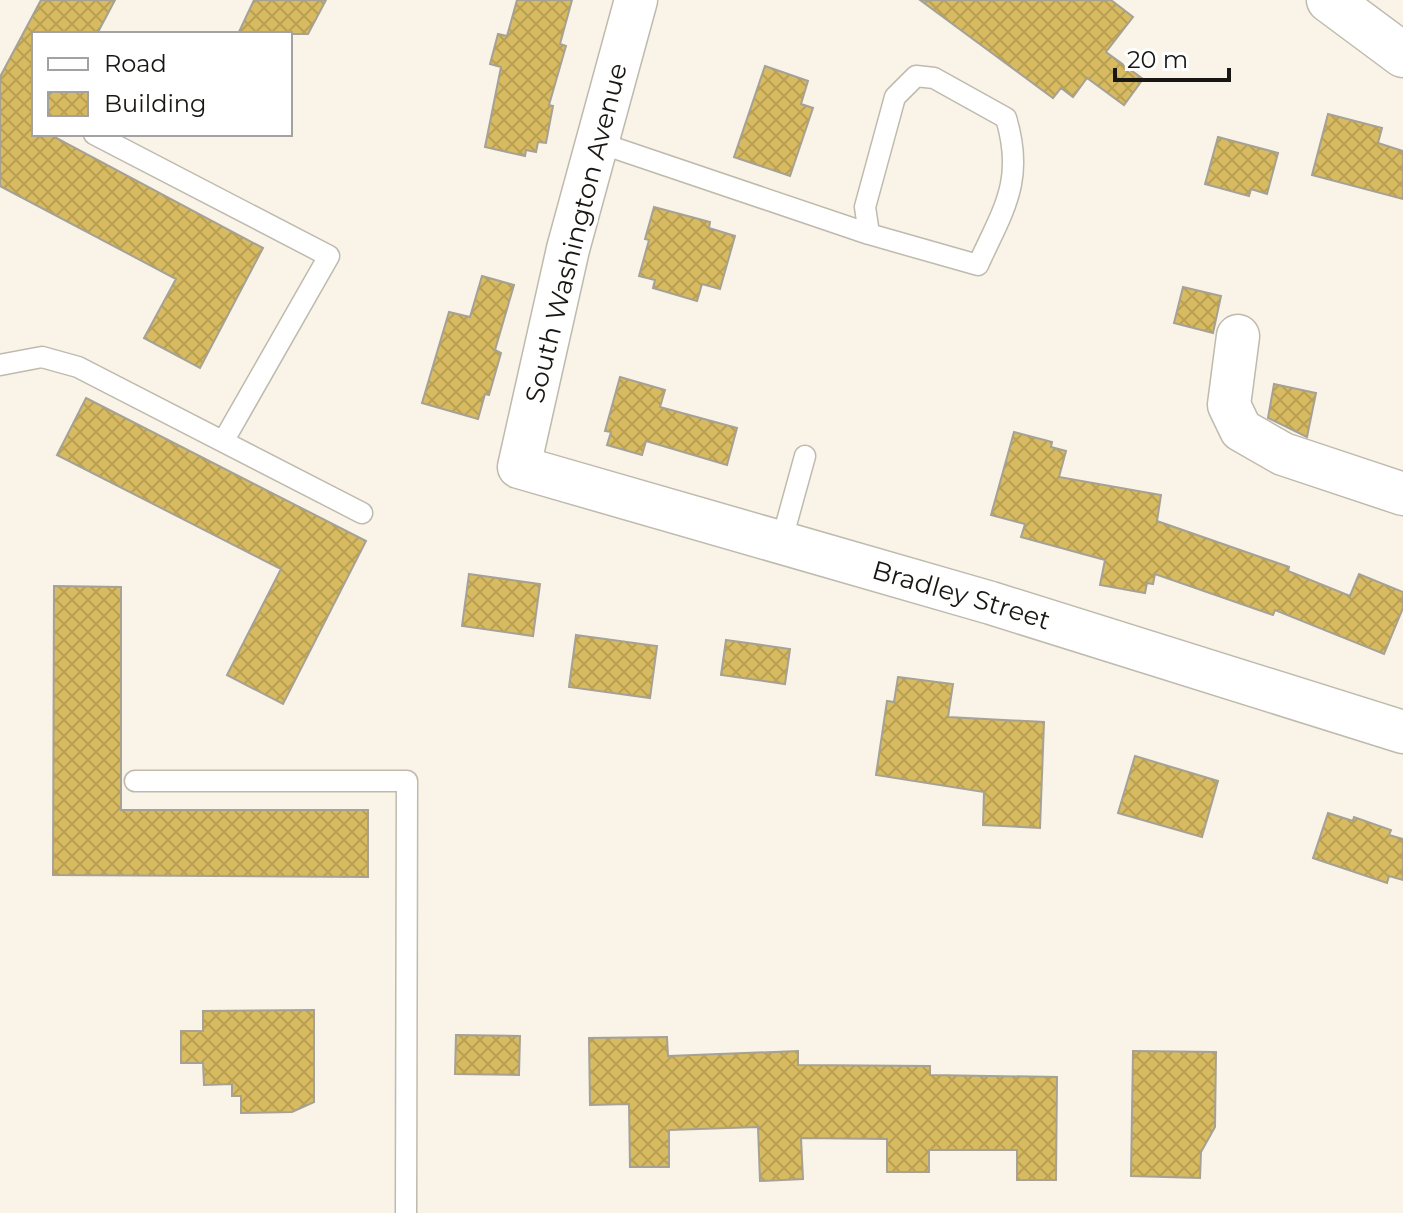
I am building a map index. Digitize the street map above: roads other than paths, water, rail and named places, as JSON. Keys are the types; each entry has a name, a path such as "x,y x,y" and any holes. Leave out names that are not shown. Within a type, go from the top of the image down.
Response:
{"main road":[{"path":"1329,0 1403,55"}],"street":[{"name":"South Washington Avenue","path":"519,467 565,263 636,0"},
{"path":"1238,336 1229,405 1241,430 1283,454 1403,494"},
{"name":"Bradley Street","path":"519,467 991,603 1403,732"}],"lane":[{"path":"597,142 869,234 978,265 1012,191 1012,149 1006,118 934,78 916,76 895,97 865,207 869,234"},
{"path":"98,136 329,256 224,440"},
{"path":"0,365 42,357 78,367 362,513"},
{"path":"781,543 805,456"},
{"path":"135,781 407,781 406,1213"}]}
